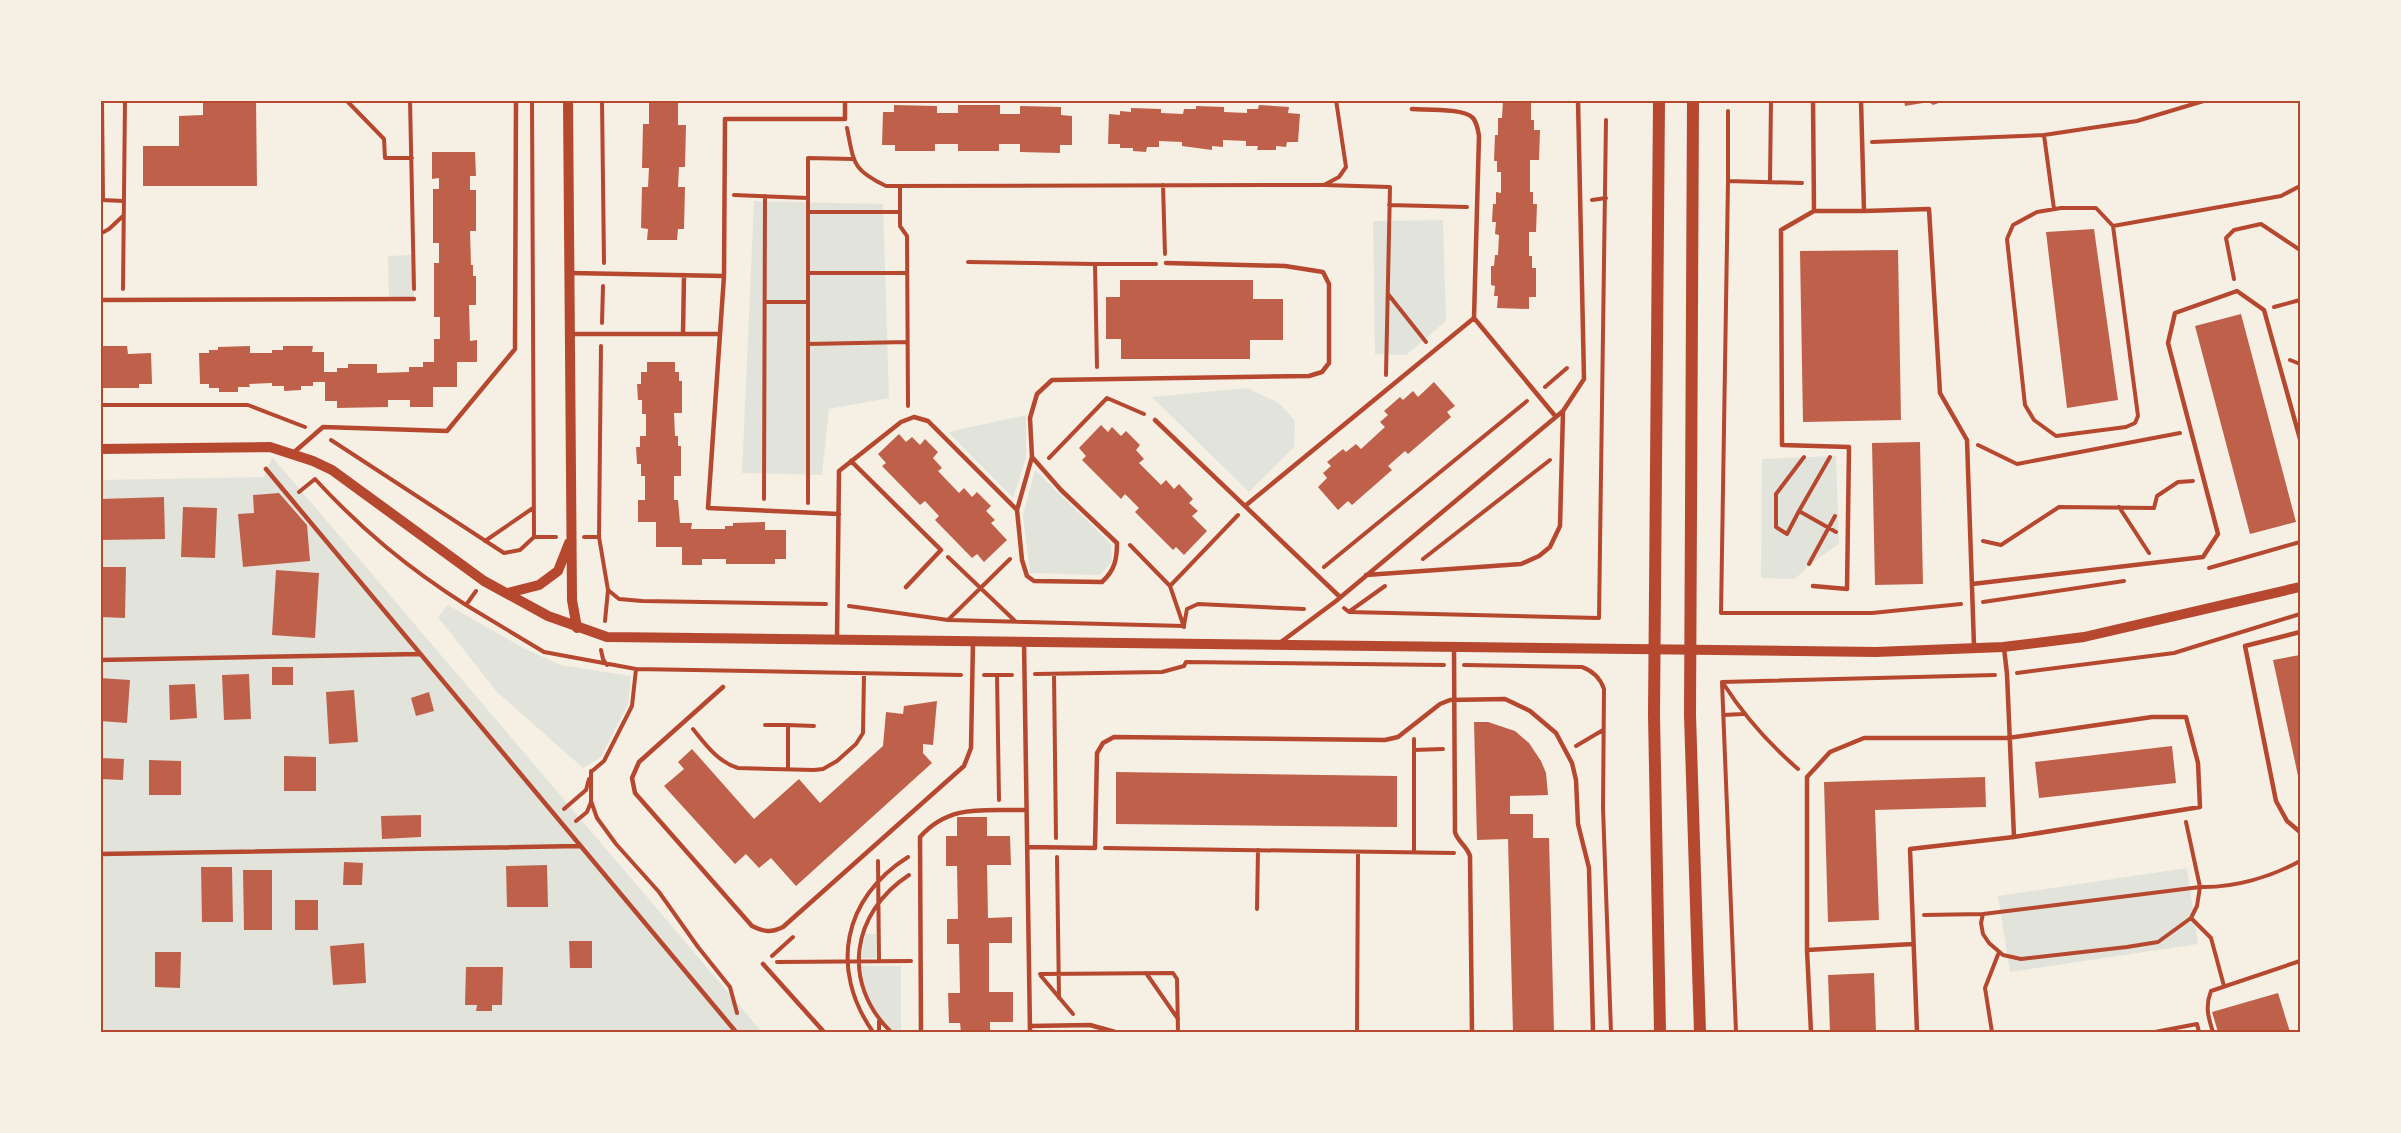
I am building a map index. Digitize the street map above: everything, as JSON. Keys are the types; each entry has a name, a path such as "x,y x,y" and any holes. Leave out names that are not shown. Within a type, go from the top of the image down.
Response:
{"main road":[{"path":"1659,100 1654,715 1660,1032"},
{"path":"1693,100 1690,715 1700,1032"}],"street":[{"path":"568,100 572,600 577,628"},
{"path":"100,449 270,447 292,454 332,470 484,581 548,616 607,637 1876,652 2004,647 2084,637 2301,587"},
{"path":"508,593 539,585 558,572 572,537"}],"lane":[{"path":"292,454 323,427 447,431 515,349 516,100"},
{"path":"839,514 708,508 724,276 725,119 845,119 845,100"},
{"path":"1279,644 1338,599 1563,411 1584,380 1578,100"},
{"path":"1813,100 1814,211"},
{"path":"1861,100 1864,211"},
{"path":"1412,109 1463,112 1472,117 1477,126 1479,136 1474,318 1556,417"},
{"path":"1813,586 1847,589 1849,447 1782,445 1781,230 1814,211 1929,209 1940,393 1967,440 1974,649"},
{"path":"1032,457 1061,490 1117,543 1117,561 1109,576 1102,582 1034,581 1027,576 1017,510 1032,457 1030,418 1037,394 1052,380 1309,376 1322,372 1329,363 1329,284 1323,272 1285,266 1166,263"},
{"path":"570,273 724,276"},
{"path":"683,334 684,275"},
{"path":"1972,584 2203,557 2218,534 2168,342 2175,314 2236,291 2264,310 2301,439"},
{"path":"100,300 414,299"},
{"path":"1245,506 1474,318"},
{"path":"571,334 720,334"},
{"path":"1365,576 1521,564 1539,556 1550,546 1560,526 1563,411"},
{"path":"837,639 839,471 901,422 914,417 928,421 1017,510"},
{"path":"1155,420 1316,574 1338,599"},
{"path":"851,461 941,550 906,587"},
{"path":"266,469 736,1032"},
{"path":"2301,632 2245,646 2276,801 2287,821 2301,832"},
{"path":"723,687 639,762 632,778 635,793 752,926 763,932 774,932 792,919 964,766 971,748 973,641"},
{"path":"1024,641 1030,1029 1083,1026 1104,1028 1115,1032"},
{"path":"1454,646 1455,832 1470,856 1472,1032"},
{"path":"2004,647 2014,837"},
{"path":"100,660 420,654"},
{"path":"1027,847 1095,848 1096,761 1100,747 1108,739 1114,737 1385,740 1398,736 1440,704 1455,700 1505,699 1520,705 1544,722 1556,734 1568,751 1576,780 1579,831 1589,868 1593,1032"},
{"path":"1811,1032 1807,950 1807,777 1830,752 1864,738 2008,738 2152,717 2186,717 2198,763 2200,807 2014,837 1910,849 1917,1032"},
{"path":"921,1032 920,837 942,818 962,811 1026,810"},
{"path":"100,854 580,846"},
{"path":"1807,950 1913,944"},
{"path":"764,963 824,1032"}],"path":[{"path":"102,100 102,200 124,201"},
{"path":"123,300 125,100"},
{"path":"346,100 384,139 385,158 412,158"},
{"path":"411,100 414,299"},
{"path":"100,405 248,405 318,432 504,554 520,550 534,537 532,100"},
{"path":"599,537 604,273 602,100"},
{"path":"1324,185 1339,177 1346,166 1336,100"},
{"path":"1770,181 1771,100"},
{"path":"1862,143 2044,135 2137,121 2207,100"},
{"path":"1721,613 1728,111"},
{"path":"845,119 854,159 864,176 886,186 1324,185 1390,187 1386,392"},
{"path":"1562,451 1407,571 1348,612 1599,618 1606,120"},
{"path":"2044,135 2054,209"},
{"path":"808,513 808,158 854,159"},
{"path":"1728,181 1814,183"},
{"path":"968,262 1166,263 1163,185"},
{"path":"900,186 900,226 907,236 908,419"},
{"path":"2114,226 2281,196 2301,186"},
{"path":"725,195 808,198"},
{"path":"764,511 765,196"},
{"path":"1389,205 1477,207"},
{"path":"2096,208 2114,226 2138,416 2135,423 2126,428 2056,436 2034,420 2025,405 2007,239 2013,225 2037,212 2054,209 2096,208"},
{"path":"808,212 900,212"},
{"path":"100,234 124,216"},
{"path":"2236,291 2226,238 2234,230 2261,224 2301,250"},
{"path":"1095,264 1097,380"},
{"path":"808,273 907,273"},
{"path":"1388,293 1434,351"},
{"path":"2264,310 2301,300"},
{"path":"765,302 808,302"},
{"path":"808,344 907,342"},
{"path":"1316,574 1567,368"},
{"path":"1047,460 1107,398 1142,415"},
{"path":"1967,440 2017,464 2191,431"},
{"path":"1814,455 1805,455 1776,494 1776,527 1787,534 1831,456"},
{"path":"1822,456 1849,456"},
{"path":"291,499 315,479 344,511 389,552 430,582 544,652 636,669 997,675 999,811"},
{"path":"1970,539 2001,544 2059,507 2154,508 2157,496 2178,482 2204,480"},
{"path":"1809,564 1848,492"},
{"path":"2118,506 2156,562"},
{"path":"485,541 533,508"},
{"path":"1799,511 1848,538"},
{"path":"1170,586 1241,512"},
{"path":"1129,544 1170,586 1184,626"},
{"path":"948,620 1021,548"},
{"path":"941,550 1015,621"},
{"path":"466,605 484,581"},
{"path":"608,590 619,599 642,601 837,604 948,620 1184,626"},
{"path":"1184,626 1187,609 1198,604 1315,610 1338,599"},
{"path":"1024,675 1162,672 1184,666 1186,662 1573,666 1588,669 1599,678 1604,689 1603,808 1611,1032"},
{"path":"555,816 586,790 591,771 604,761 632,706 636,669"},
{"path":"685,721 717,758 729,766 823,769 837,761 856,744 863,733 864,674"},
{"path":"1736,1032 1722,682 1743,714 1771,746 1807,777"},
{"path":"1723,715 1743,714"},
{"path":"1414,724 1414,852"},
{"path":"765,725 814,726"},
{"path":"788,769 789,725"},
{"path":"1568,751 1604,730"},
{"path":"1414,750 1437,750"},
{"path":"591,771 591,801 597,818 616,844 659,892 730,987 740,1021"},
{"path":"566,829 587,812 591,801"},
{"path":"1983,914 1981,923 1983,934 2003,955 2021,959 2158,942 2191,918 2197,906 2200,887 2183,809"},
{"path":"1095,848 1438,853"},
{"path":"1257,909 1258,850"},
{"path":"873,1032 855,1000 847,961 852,927 858,910 878,881 893,867 920,852"},
{"path":"1357,1032 1358,852"},
{"path":"878,861 879,961"},
{"path":"1912,915 1983,914 2200,887 2218,888 2254,880 2301,861"},
{"path":"891,1032 879,1020 864,992 858,961 862,933 878,902 892,886 920,868"},
{"path":"2191,918 2211,938 2224,986"},
{"path":"1992,1032 1984,988 1999,952"},
{"path":"764,963 920,961"},
{"path":"2213,1032 2207,1012 2207,1000 2211,991 2301,961"},
{"path":"1029,962 1083,1026"},
{"path":"1039,974 1170,972 1177,979 1178,1032"},
{"path":"1145,973 1178,1019"},
{"path":"879,1020 879,1032"},
{"path":"2155,1032 2197,1024 2199,1032"}],"shaded area":[{"path":"754,201 883,204 889,398 829,409 822,475 742,473"},
{"path":"1443,220 1446,321 1406,355 1375,354 1373,221"},
{"path":"413,255 414,299 389,299 388,256"},
{"path":"1247,388 1279,403 1295,421 1294,447 1249,492 1152,397"},
{"path":"1026,415 1026,458 1013,498 948,432"},
{"path":"1836,456 1839,544 1813,562 1795,579 1761,578 1762,459"},
{"path":"272,457 762,1032 101,1032 100,480 264,477"},
{"path":"1035,470 1111,544 1112,562 1100,575 1030,573 1023,515"},
{"path":"448,605 520,646 560,665 631,676 628,704 601,757 583,768 497,692 438,617"},
{"path":"2187,868 2198,944 2010,972 1998,896"},
{"path":"865,934 876,934 876,958 861,958"},
{"path":"861,966 901,966 901,1032 894,1032 876,1011 864,985"}],"building":[{"path":"203,100 256,100 257,186 143,186 143,146 179,146 179,116 203,115"},
{"path":"649,100 678,100 678,125 686,125 685,167 679,167 678,187 685,187 684,229 678,229 677,240 647,240 648,229 641,228 642,187 648,187 649,168 642,168 643,124 649,124"},
{"path":"1503,100 1531,100 1531,120 1534,120 1534,130 1540,130 1539,160 1530,160 1530,192 1533,192 1533,204 1537,204 1536,232 1529,232 1529,256 1532,256 1532,268 1536,268 1536,297 1529,297 1529,309 1497,308 1498,296 1494,296 1495,286 1491,285 1491,266 1494,266 1495,255 1498,255 1499,235 1495,234 1496,222 1492,222 1493,204 1496,204 1496,192 1501,193 1501,172 1497,172 1497,161 1494,161 1495,135 1498,135 1498,118 1502,118"},
{"path":"1904,100 1947,100 1933,105 1929,102 1905,106"},
{"path":"894,105 937,106 937,113 958,113 958,105 1000,105 1000,114 1020,114 1020,106 1061,107 1061,115 1072,116 1072,145 1060,145 1060,153 1020,152 1020,144 999,144 999,151 958,151 958,144 935,144 935,151 895,151 895,145 882,145 883,112 894,112"},
{"path":"1259,105 1289,107 1288,113 1300,114 1298,142 1287,142 1286,147 1276,146 1276,150 1257,150 1258,146 1246,146 1246,141 1223,140 1223,147 1212,146 1212,150 1182,146 1182,142 1159,141 1159,147 1147,147 1146,152 1133,151 1133,148 1120,148 1120,144 1108,144 1109,114 1120,115 1120,111 1131,112 1131,108 1161,109 1161,113 1183,114 1184,109 1196,109 1196,106 1224,107 1224,112 1247,113 1247,109 1258,109"},
{"path":"432,152 475,152 476,176 470,176 470,190 476,190 476,231 470,231 471,265 473,265 473,276 476,276 476,305 469,305 470,341 477,340 477,362 457,362 457,387 433,387 433,407 410,407 410,400 388,400 388,407 337,408 337,401 325,401 325,382 313,382 313,386 301,386 301,390 284,391 284,386 272,386 272,383 249,384 250,387 238,387 238,392 219,392 219,388 209,388 209,384 200,384 199,353 209,353 209,350 218,350 218,347 250,346 250,353 272,353 272,350 283,350 283,346 313,346 312,352 324,352 324,372 337,372 337,368 348,368 348,364 377,364 377,373 409,372 409,367 423,367 423,362 434,362 434,339 440,339 440,317 434,317 434,263 439,263 439,243 433,243 433,189 439,189 439,178 432,179"},
{"path":"2094,229 2118,400 2067,408 2046,232"},
{"path":"1898,250 1901,420 1803,422 1800,251"},
{"path":"1120,280 1253,280 1253,299 1283,299 1283,340 1250,340 1250,359 1121,359 1121,339 1106,339 1106,297 1120,297"},
{"path":"2241,314 2296,522 2250,534 2195,326"},
{"path":"100,346 127,346 128,354 151,353 152,384 139,384 139,388 100,388"},
{"path":"647,362 675,362 675,372 679,372 679,381 682,381 682,413 674,413 675,436 678,436 678,446 681,446 681,476 674,476 674,500 678,500 680,523 692,523 691,529 725,529 725,526 733,526 733,523 765,522 765,530 786,530 786,559 775,559 775,564 726,564 726,559 702,559 702,565 682,565 682,547 656,547 656,522 638,522 638,500 645,500 645,476 641,476 641,464 637,464 636,447 640,447 640,436 646,436 646,414 642,414 642,400 638,400 637,384 641,384 641,372 647,372"},
{"path":"1434,382 1455,406 1447,412 1451,417 1408,454 1405,451 1388,466 1392,470 1352,505 1348,501 1338,510 1318,487 1327,478 1323,473 1331,466 1327,462 1343,449 1346,452 1356,444 1361,449 1385,427 1380,422 1388,415 1384,411 1400,397 1403,400 1413,391 1418,397"},
{"path":"1101,425 1108,432 1112,427 1121,436 1126,431 1140,445 1136,450 1144,459 1139,463 1161,485 1166,480 1174,489 1179,484 1193,499 1189,503 1198,511 1192,516 1207,531 1184,555 1176,547 1173,550 1135,512 1139,508 1125,494 1121,499 1082,460 1086,456 1079,448"},
{"path":"899,434 906,442 912,437 920,445 925,439 938,452 933,458 942,468 938,471 959,493 964,488 972,497 977,492 991,506 986,511 995,520 991,523 1007,540 984,562 977,554 972,558 935,520 939,516 925,501 920,505 882,466 886,463 878,454"},
{"path":"1920,442 1923,584 1875,585 1872,443"},
{"path":"279,493 307,525 310,561 243,567 238,514 254,513 253,495"},
{"path":"164,497 165,539 100,540 100,499"},
{"path":"183,507 217,508 215,558 181,557"},
{"path":"100,567 126,567 125,618 100,617"},
{"path":"276,570 319,573 315,638 272,635"},
{"path":"2300,655 2300,785 2273,660"},
{"path":"272,667 293,667 293,685 272,685"},
{"path":"249,674 251,719 224,720 222,675"},
{"path":"100,678 130,680 127,723 100,721"},
{"path":"195,684 197,718 170,720 169,685"},
{"path":"354,690 358,742 329,744 326,692"},
{"path":"429,692 434,711 416,716 411,698"},
{"path":"937,701 933,745 923,744 923,753 932,763 796,886 771,858 759,868 746,854 735,864 664,786 684,769 678,762 692,749 754,819 799,779 820,803 883,746 886,712 903,714 904,706"},
{"path":"1474,722 1488,722 1515,731 1529,743 1546,773 1548,795 1510,796 1510,814 1533,814 1533,838 1549,838 1554,1032 1513,1032 1508,839 1477,840"},
{"path":"2172,746 2176,783 2039,798 2035,762"},
{"path":"284,756 316,757 316,791 284,791"},
{"path":"100,758 124,759 123,780 100,779"},
{"path":"149,760 181,761 181,795 149,795"},
{"path":"1116,772 1397,776 1397,827 1116,824"},
{"path":"1985,777 1986,807 1875,810 1879,920 1828,922 1824,782"},
{"path":"421,815 421,837 382,839 381,816"},
{"path":"957,817 987,817 987,836 1010,836 1011,865 987,865 988,918 1012,917 1012,943 989,943 989,992 1013,992 1013,1022 990,1022 990,1032 961,1032 960,1023 949,1023 948,993 960,993 959,944 947,944 947,919 958,919 957,866 946,866 946,836 957,836"},
{"path":"344,862 363,863 362,885 343,885"},
{"path":"547,865 548,907 507,907 506,866"},
{"path":"201,867 232,867 233,922 202,922"},
{"path":"243,870 272,870 272,930 244,930"},
{"path":"295,900 318,900 318,930 295,930"},
{"path":"569,941 592,941 592,968 570,968"},
{"path":"364,943 366,983 333,985 330,946"},
{"path":"155,952 181,952 180,988 155,987"},
{"path":"466,967 503,967 502,1005 492,1005 492,1011 476,1011 477,1005 465,1005"},
{"path":"1874,973 1876,1032 1830,1032 1828,975"},
{"path":"2278,993 2290,1032 2218,1032 2212,1012"}]}
